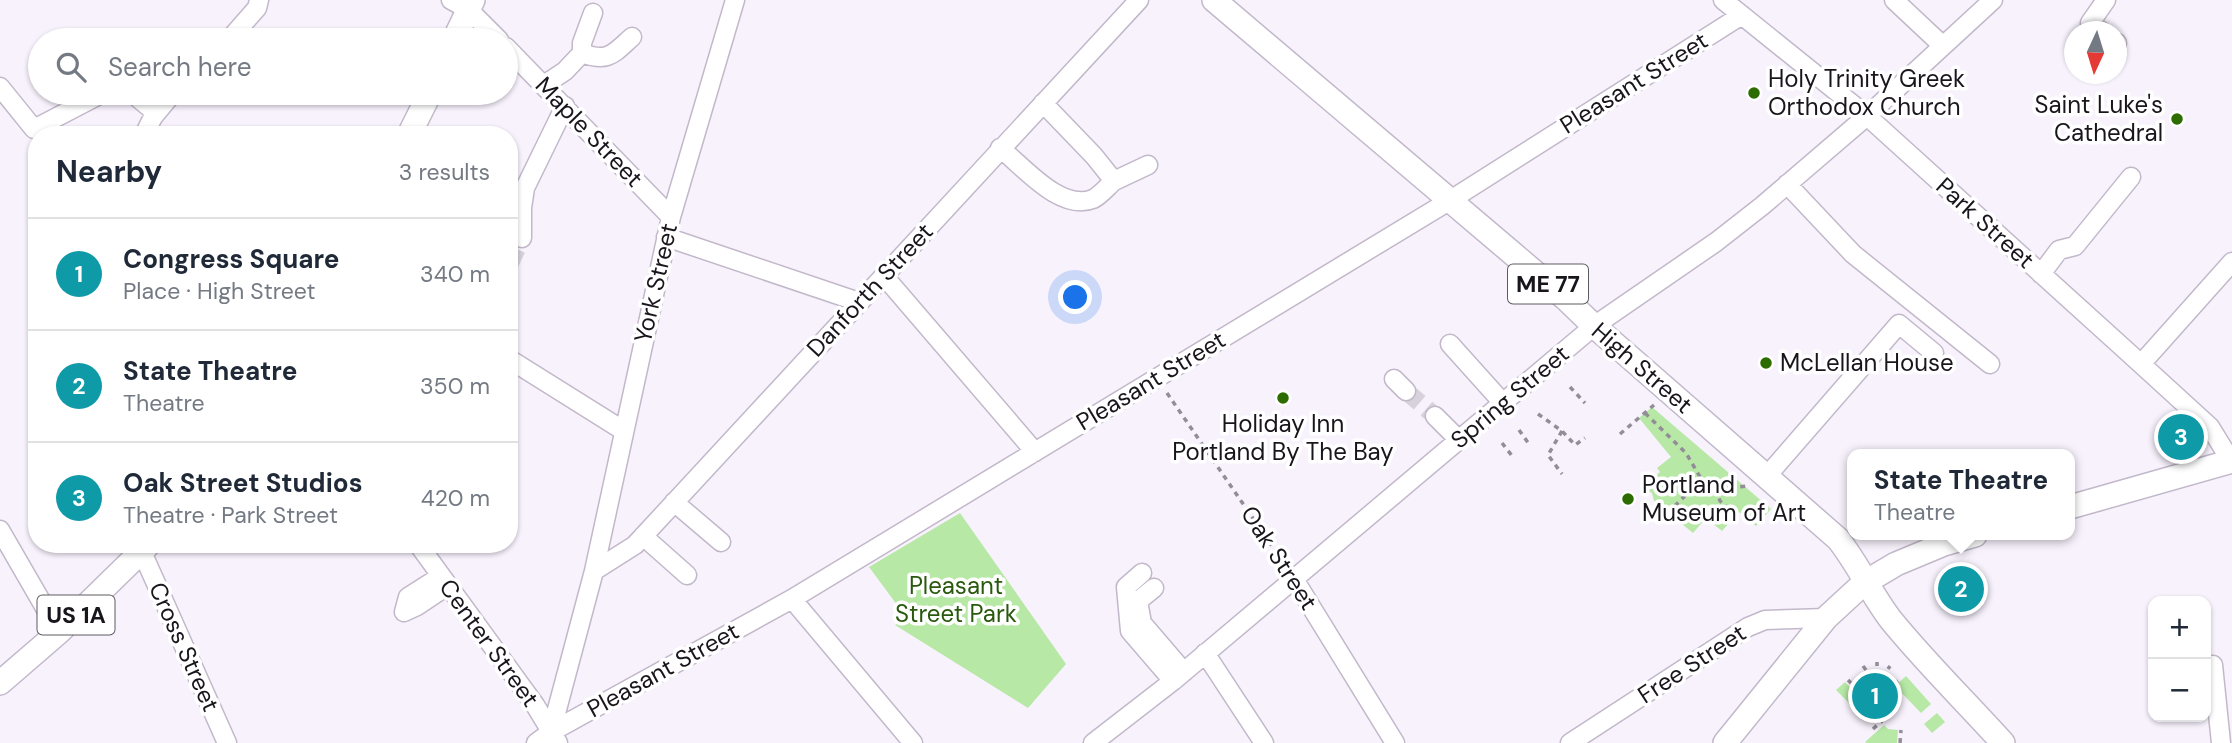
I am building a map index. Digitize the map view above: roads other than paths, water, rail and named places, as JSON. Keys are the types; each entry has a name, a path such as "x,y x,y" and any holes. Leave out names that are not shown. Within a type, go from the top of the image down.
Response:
{"main road":[{"name":"High Street","path":"1214,0 1565,298 1758,480 1838,539 1848,551 1864,583 1892,620 2003,743"},
{"path":"457,28 464,3"},
{"path":"414,126 424,105"},
{"path":"2075,506 2232,461"},
{"path":"1725,743 1826,618 1864,583 1896,564 1958,540"},
{"name":"US 1A","path":"0,683 59,632 140,553"}],"street":[{"path":"240,28 257,8 259,0"},
{"name":"York Street","path":"555,738 666,237 735,0"},
{"name":"Danforth Street","path":"594,571 635,545 1139,0"},
{"name":"Park Street","path":"1723,0 1867,116 2141,364 2210,428 2232,461"},
{"path":"1894,0 1942,45"},
{"name":"Spring Street","path":"1093,743 1179,676 1594,326 1716,242 1787,184 1867,116 1993,0"},
{"path":"2091,21 2106,0"},
{"path":"464,3 488,28"},
{"path":"544,85 565,71 582,53 582,43 593,13"},
{"name":"Pleasant Street","path":"536,743 555,738 792,599 1449,201 1742,15"},
{"path":"582,53 595,58 608,58 632,37"},
{"name":"Maple Street","path":"518,59 671,217"},
{"path":"0,87 31,126"},
{"path":"1043,103 1114,181"},
{"path":"46,126 82,105"},
{"path":"146,105 156,113"},
{"path":"149,126 163,105"},
{"path":"522,238 525,188 565,106"},
{"path":"1000,148 1055,195 1072,200 1092,199 1114,181 1148,165"},
{"path":"2041,274 2060,250 2075,246 2130,177"},
{"path":"1787,184 1853,254 1990,364"},
{"path":"666,237 859,302"},
{"path":"2141,364 2232,262"},
{"path":"884,275 1035,452"},
{"path":"1758,480 1899,324 1934,352"},
{"path":"1450,344 1503,402"},
{"path":"518,365 624,431"},
{"path":"1435,416 1459,440"},
{"path":"674,502 721,542"},
{"path":"0,530 59,632"},
{"path":"643,536 687,575"},
{"name":"Cross Street","path":"147,553 227,743"},
{"name":"Center Street","path":"424,553 535,705 555,738"},
{"path":"1142,573 1126,587 1130,631 1179,676"},
{"name":"Oak Street","path":"1294,579 1395,743"},
{"path":"1154,588 1138,601 1142,623 1179,676"},
{"path":"792,599 913,743"},
{"name":"Free Street","path":"1570,743 1748,626 1765,620 1826,618"},
{"path":"1205,653 1264,743"},
{"path":"2213,665 2221,743"}],"tunnel":[{"path":"518,246 522,238"},
{"path":"1406,391 1435,416"}],"place":[{"name":"Holy Trinity Greek Orthodox Church","path":"1754,93"},
{"name":"Saint Luke's Cathedral","path":"2177,119"},
{"name":"McLellan House","path":"1766,363"},
{"name":"Holiday Inn Portland By The Bay","path":"1283,398"},
{"name":"Oak Street Studios","path":"2181,437"},
{"name":"Portland Museum of Art","path":"1628,499"},
{"name":"State Theatre","path":"1961,589"},
{"name":"Congress Square","path":"1875,696"}],"park label":[{"name":"Pleasant Street Park","path":"956,600"}]}
